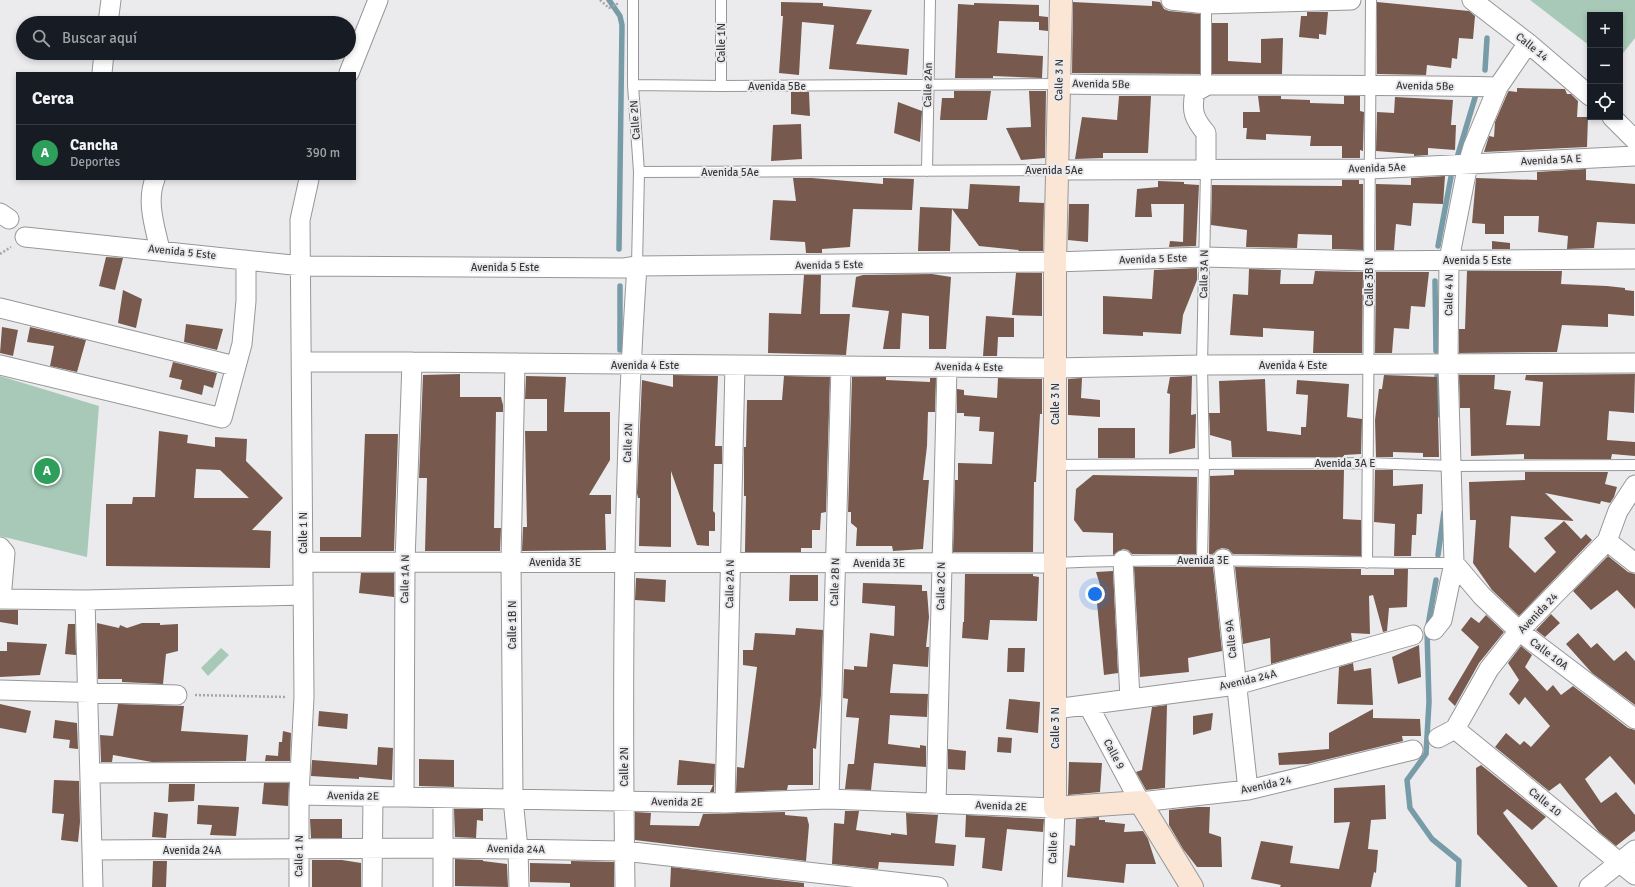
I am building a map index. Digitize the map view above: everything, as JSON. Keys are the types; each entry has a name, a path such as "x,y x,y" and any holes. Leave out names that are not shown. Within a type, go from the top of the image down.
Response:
{"street":[{"path":"109,16 110,0"},
{"path":"356,55 378,0"},
{"name":"Calle 3 N","path":"1055,808 1055,262 1061,0"},
{"path":"1170,0 1206,2 1351,0"},
{"name":"Calle 14","path":"1472,0 1528,43 1587,93"},
{"name":"Calle 4 N","path":"1454,564 1448,365 1449,260 1468,164 1498,87 1528,43"},
{"path":"102,72 103,60"},
{"path":"349,72 354,60"},
{"name":"Avenida 5Be","path":"1059,84 1498,87"},
{"name":"Calle 3A N","path":"1206,86 1195,92 1192,104 1196,121 1206,134 1206,170"},
{"path":"1615,120 1635,140"},
{"name":"Avenida 5A E","path":"1468,164 1635,156"},
{"name":"Avenida 5Ae","path":"1058,170 1370,169 1468,164"},
{"path":"155,180 151,188 151,210 160,250"},
{"name":"Calle 1 N","path":"299,887 300,772 304,697 302,266 300,220 309,180"},
{"name":"Avenida 5 Este","path":"25,236 302,266 624,268 637,266 1055,262 1204,257 1369,261 1635,259"},
{"path":"0,365 222,418 242,344 246,301 246,260"},
{"name":"Calle 2N","path":"625,887 623,801 624,563 630,365 637,266"},
{"path":"0,308 235,366"},
{"name":"Avenida 4 Este","path":"302,362 1055,368 1202,365 1368,366 1635,363"},
{"name":"Calle 1A N","path":"404,797 405,562 412,362"},
{"name":"Calle 1B N","path":"515,363 511,562 513,799 518,849 519,887"},
{"name":"Calle 2A N","path":"725,803 735,365"},
{"name":"Calle 2B N","path":"829,799 841,366"},
{"name":"Calle 2C N","path":"936,804 947,367"},
{"name":"Avenida 24","path":"1455,729 1489,669 1519,631 1607,541 1618,511 1635,485"},
{"path":"1607,541 1635,562"},
{"path":"0,546 5,553 1,599 85,600 303,595"},
{"name":"Calle 9A","path":"1223,559 1248,790"},
{"path":"1123,560 1130,699"},
{"name":"Avenida 3E","path":"303,562 1055,563"},
{"path":"1434,630 1442,620 1454,564"},
{"name":"Calle 10A","path":"1454,564 1482,596 1519,631 1635,719"},
{"path":"85,600 93,887"},
{"name":"Avenida 24A","path":"1055,709 1236,685 1413,635"},
{"path":"0,690 177,695"},
{"name":"Calle 9","path":"1088,705 1140,802 1192,887"},
{"path":"1438,738 1455,729"},
{"name":"Calle 10","path":"1455,729 1618,862 1635,874"},
{"name":"Avenida 24","path":"1140,802 1248,790 1413,750"},
{"path":"90,773 300,772"},
{"name":"Avenida 2E","path":"300,795 725,803 829,799 1055,808"},
{"path":"372,887 373,797"},
{"path":"443,798 443,887"},
{"path":"1055,808 1140,802"},
{"name":"Calle 6","path":"1052,887 1055,808"},
{"name":"Avenida 24A","path":"92,850 443,848 624,852 938,887"},
{"path":"1589,887 1618,862 1635,850"}],"lane":[{"name":"Calle 2N","path":"633,0 633,84 639,172 637,266"},
{"name":"Calle 1N","path":"721,0 721,86"},
{"name":"Calle 2An","path":"927,171 930,0"},
{"name":"Calle 3B N","path":"1367,563 1371,0"},
{"path":"1206,2 1206,86"},
{"name":"Avenida 5Be","path":"633,84 721,86 1059,84"},
{"name":"Avenida 5Ae","path":"639,172 1058,170"},
{"name":"Calle 3A N","path":"1202,560 1204,464 1202,365 1206,170"},
{"name":"Avenida 3A E","path":"1055,465 1367,463 1452,466 1635,465"},
{"name":"Avenida 3E","path":"1055,563 1123,560 1223,559 1454,564"}],"path":[{"path":"600,0 609,8 616,5"},
{"path":"177,695 304,697"}],"green space":[{"path":"1530,0 1635,0 1635,38 1623,53 1623,12 1587,12 1587,44"},
{"path":"0,376 99,406 87,557 0,536"},
{"path":"221,648 229,655 208,676 201,668"}],"building":[{"path":"1152,1 1160,2 1164,9 1169,11 1200,14 1200,74 1072,73 1073,2 1152,6"},
{"path":"781,2 823,3 823,6 872,10 856,44 909,49 907,75 829,69 834,25 802,22 799,75 779,73 783,16 781,16"},
{"path":"1377,2 1469,11 1475,16 1473,39 1459,38 1457,59 1452,58 1451,68 1427,65 1426,75 1377,74"},
{"path":"974,3 1039,5 1039,22 999,21 997,53 1043,56 1042,78 993,76 993,78 955,78 958,4 974,5"},
{"path":"1307,12 1328,12 1326,35 1319,34 1319,39 1299,37 1301,16 1307,16"},
{"path":"1039,16 1048,17 1048,31 1039,30"},
{"path":"1212,23 1228,23 1228,61 1261,63 1261,39 1283,38 1282,74 1212,74"},
{"path":"1517,88 1565,89 1567,94 1571,94 1578,101 1577,117 1587,117 1587,147 1484,152 1489,136 1494,137 1495,122 1508,92 1517,92"},
{"path":"954,91 991,91 987,120 940,120 942,98 954,98"},
{"path":"1029,91 1046,91 1045,158 1021,160 1006,128 1031,127"},
{"path":"791,92 809,92 810,116 791,114"},
{"path":"1119,96 1151,96 1148,153 1103,153 1103,158 1075,159 1082,117 1117,120"},
{"path":"1258,96 1281,96 1281,99 1310,100 1310,103 1344,104 1344,96 1360,96 1360,111 1364,112 1363,151 1360,150 1360,158 1342,158 1342,146 1310,146 1311,136 1266,134 1266,140 1246,139 1247,128 1243,128 1243,112 1260,112"},
{"path":"1395,97 1453,100 1451,125 1456,125 1455,150 1428,148 1428,155 1414,156 1414,154 1376,151 1377,112 1394,113"},
{"path":"898,102 922,111 920,142 894,133"},
{"path":"801,124 802,159 771,161 773,125"},
{"path":"1586,169 1586,180 1635,184 1635,224 1597,222 1594,248 1567,249 1568,236 1538,232 1539,216 1504,216 1504,234 1485,234 1485,224 1472,223 1476,178 1537,180 1537,172"},
{"path":"1445,176 1443,204 1413,203 1411,226 1396,224 1394,250 1376,250 1376,184 1411,185 1411,178"},
{"path":"793,178 812,178 883,184 883,178 914,179 912,210 853,209 850,247 822,249 822,253 806,253 805,242 770,240 773,200 796,201"},
{"path":"1342,180 1359,180 1359,184 1363,184 1363,250 1332,249 1332,235 1298,234 1297,248 1246,247 1247,230 1211,225 1212,185 1342,186"},
{"path":"1158,181 1184,182 1184,184 1199,185 1196,246 1169,247 1170,241 1183,242 1184,204 1151,204 1152,217 1135,217 1137,189 1158,187"},
{"path":"970,184 1020,186 1019,202 1044,203 1043,251 1018,251 1019,250 979,246 952,209 950,251 918,251 920,207 968,209"},
{"path":"1069,204 1089,204 1088,242 1068,240"},
{"path":"1492,241 1510,243 1510,249 1492,249"},
{"path":"106,257 123,258 115,290 99,286"},
{"path":"1197,268 1197,280 1183,315 1181,334 1143,332 1143,336 1103,334 1103,296 1152,299 1154,270"},
{"path":"1249,269 1281,270 1280,284 1313,284 1315,271 1363,272 1362,353 1313,353 1314,331 1263,328 1263,337 1230,335 1233,294 1248,295"},
{"path":"1467,271 1562,271 1561,284 1607,286 1625,288 1625,290 1634,291 1634,316 1608,314 1608,327 1562,325 1557,352 1459,353 1459,329 1465,329"},
{"path":"1376,272 1429,272 1425,307 1411,306 1409,329 1394,328 1392,353 1375,353"},
{"path":"1016,273 1042,273 1042,316 1012,315"},
{"path":"932,274 951,277 946,349 929,349 929,316 902,313 900,349 883,349 889,311 852,307 856,277 863,275"},
{"path":"804,275 821,275 820,314 850,314 846,355 768,353 769,313 801,314"},
{"path":"123,290 142,299 136,328 118,323"},
{"path":"986,316 1014,318 1014,337 998,337 997,356 983,356"},
{"path":"186,324 223,329 217,350 184,342"},
{"path":"2,327 18,330 13,356 0,353"},
{"path":"30,327 86,340 77,372 50,366 54,346 27,342"},
{"path":"173,362 217,373 213,388 204,385 202,395 180,389 182,380 169,377"},
{"path":"460,374 460,397 501,397 503,405 503,412 496,412 494,528 501,528 500,551 425,551 427,478 419,478 423,375"},
{"path":"1635,374 1634,413 1609,411 1607,440 1635,442 1635,456 1612,454 1611,459 1524,459 1524,454 1471,456 1470,408 1460,408 1459,375 1495,375 1494,389 1511,391 1506,425 1540,426 1543,382 1525,380 1526,375"},
{"path":"673,375 718,376 715,446 722,446 722,464 714,464 713,511 715,513 715,531 709,531 709,546 697,545 671,471 671,547 639,546 640,498 638,498 637,493 642,380 673,387"},
{"path":"1384,375 1437,377 1439,457 1423,457 1423,453 1393,452 1393,457 1376,457 1375,420 1379,389 1382,389"},
{"path":"526,376 566,377 564,412 610,412 610,460 589,495 611,495 611,514 605,514 606,550 522,551 523,527 527,527 525,431 547,431 547,399 525,399"},
{"path":"784,376 830,377 826,512 821,513 820,530 812,530 812,548 801,548 801,552 745,552 746,496 744,496 744,447 746,447 747,400 782,400"},
{"path":"1192,376 1191,415 1196,414 1195,448 1169,454 1170,394 1167,393 1170,377"},
{"path":"852,377 886,377 886,380 930,382 930,378 936,378 935,412 928,412 927,446 923,480 929,480 923,549 893,551 892,546 856,546 857,528 851,523 851,512 848,512"},
{"path":"998,378 1042,379 1042,414 1040,414 1036,482 1034,482 1033,552 953,552 955,480 958,480 958,463 992,464 994,432 979,431 980,417 964,416 964,413 957,413 957,389 964,390 964,395 997,398"},
{"path":"1082,378 1081,398 1100,400 1100,417 1068,415 1068,379"},
{"path":"1265,379 1267,431 1301,435 1301,427 1306,427 1308,395 1296,394 1297,380 1349,384 1347,417 1362,419 1361,454 1344,455 1344,457 1232,457 1231,441 1210,435 1209,413 1220,413 1219,381"},
{"path":"1098,428 1135,428 1135,458 1098,458"},
{"path":"159,431 188,435 187,443 215,447 215,437 247,439 246,461 283,498 252,530 271,531 270,568 106,566 106,504 132,504 133,497 155,497","holes":["196,469 220,470 249,498 194,498"]},
{"path":"365,434 398,434 394,551 320,551 320,537 361,537"},
{"path":"1234,470 1344,470 1343,519 1361,520 1361,556 1233,554 1228,549 1222,548 1213,554 1209,554 1210,476 1234,475"},
{"path":"1375,470 1393,470 1393,486 1423,484 1422,514 1417,514 1416,535 1412,535 1411,556 1394,556 1395,524 1374,522"},
{"path":"1525,472 1608,472 1605,484 1617,487 1614,497 1610,503 1601,501 1600,504 1545,493 1574,521 1511,516 1509,547 1535,573 1556,552 1544,538 1564,521 1581,539 1586,534 1592,540 1519,616 1492,590 1473,563 1476,520 1470,520 1469,482 1525,480"},
{"path":"1093,475 1197,477 1196,554 1132,554 1128,550 1123,549 1113,555 1113,533 1083,532 1074,520 1076,489"},
{"path":"1608,556 1628,572 1635,574 1635,609 1617,590 1591,610 1573,591"},
{"path":"1134,567 1213,567 1222,651 1188,658 1189,672 1140,677"},
{"path":"1235,567 1361,569 1361,575 1394,575 1394,569 1408,569 1407,607 1389,608 1387,631 1383,632 1373,595 1369,596 1370,634 1351,633 1352,641 1271,664 1270,638 1243,644"},
{"path":"1113,571 1118,673 1104,675 1097,603 1099,603 1099,598 1104,598 1096,572"},
{"path":"361,573 394,573 394,597 359,593"},
{"path":"965,574 1033,574 1033,576 1039,577 1037,621 990,620 988,640 962,638 964,622"},
{"path":"790,575 818,575 818,601 789,601"},
{"path":"636,578 666,580 665,602 635,600"},
{"path":"863,583 922,585 922,591 927,591 929,617 926,647 929,647 928,667 893,664 890,693 928,694 927,717 890,715 888,744 920,748 920,745 926,746 926,767 874,763 871,790 845,789 848,764 854,764 859,718 846,717 848,699 843,698 844,669 854,670 854,666 867,667 870,633 894,636 895,606 862,603"},
{"path":"0,610 18,610 18,625 0,622"},
{"path":"1551,614 1560,623 1545,637 1536,630"},
{"path":"1486,615 1504,632 1479,663 1455,706 1448,699 1479,647 1461,630 1471,617 1479,623"},
{"path":"97,623 119,628 120,625 127,628 142,623 160,623 160,625 178,624 178,651 166,654 163,684 122,682 122,679 98,679"},
{"path":"68,624 75,624 76,655 65,654"},
{"path":"796,628 823,630 821,695 816,749 813,748 813,785 788,785 787,790 736,792 737,767 744,768 757,667 743,665 743,650 753,650 755,633 795,635"},
{"path":"1578,633 1591,648 1597,643 1614,661 1626,651 1635,661 1635,705 1592,673 1566,644"},
{"path":"7,642 47,644 40,675 0,677 0,651 7,651"},
{"path":"1419,645 1421,677 1398,684 1392,657"},
{"path":"1521,646 1532,655 1525,667 1547,691 1553,685 1561,695 1573,686 1628,728 1635,730 1635,785 1610,756 1585,779 1601,803 1616,792 1635,815 1635,831 1616,846 1599,832 1560,783 1549,791 1495,747 1506,733 1520,745 1524,741 1531,747 1550,726 1525,697 1519,705 1509,694 1519,680 1508,663"},
{"path":"1008,648 1025,648 1024,672 1007,672"},
{"path":"1353,663 1354,671 1371,668 1373,705 1337,704 1339,667"},
{"path":"1009,699 1040,702 1038,733 1006,729"},
{"path":"0,704 31,711 26,733 0,728"},
{"path":"118,704 184,706 181,731 248,735 246,761 152,762 113,755 112,762 101,762 100,735 113,736"},
{"path":"1167,705 1165,788 1146,790 1136,772 1142,770 1152,707"},
{"path":"1373,709 1373,718 1420,719 1421,736 1402,736 1403,741 1308,764 1279,765 1278,753 1329,749 1329,733"},
{"path":"319,711 348,714 347,729 318,726"},
{"path":"1213,713 1211,730 1193,735 1193,716"},
{"path":"55,720 77,723 78,749 69,748 70,740 53,738"},
{"path":"283,731 291,733 290,761 265,761 266,755 278,756 279,742 282,742"},
{"path":"998,737 1012,738 1011,753 997,752"},
{"path":"378,747 393,748 392,780 359,777 359,779 311,776 312,760 377,765"},
{"path":"948,749 966,751 965,770 948,769"},
{"path":"419,759 454,760 454,787 419,786"},
{"path":"679,760 715,764 714,792 710,792 713,785 677,785"},
{"path":"1069,762 1102,763 1100,792 1068,795"},
{"path":"1481,765 1546,817 1532,830 1507,809 1503,813 1558,887 1528,887 1477,834 1476,768"},
{"path":"54,780 79,781 80,822 78,842 61,840 64,814 52,813"},
{"path":"264,783 289,783 288,806 262,804"},
{"path":"169,784 195,784 194,801 168,802"},
{"path":"1385,785 1386,819 1371,820 1368,849 1378,850 1376,873 1374,872 1371,887 1280,887 1281,885 1251,879 1261,841 1293,846 1290,863 1339,869 1350,822 1334,823 1334,788"},
{"path":"198,805 239,807 236,836 210,835 212,825 197,824"},
{"path":"1210,807 1209,833 1221,837 1222,867 1197,867 1183,849 1169,825 1169,810"},
{"path":"454,809 483,809 483,821 477,820 476,838 455,837"},
{"path":"845,811 859,811 856,830 891,835 891,833 907,835 906,813 938,815 935,843 956,845 954,866 879,862 878,869 832,864 834,823 844,824"},
{"path":"154,812 168,814 166,838 152,837"},
{"path":"635,812 651,813 650,825 699,826 703,814 785,812 785,815 807,817 809,825 806,861 635,840"},
{"path":"966,815 1044,819 1043,832 1007,829 1002,871 982,868 985,838 965,837"},
{"path":"1099,817 1099,820 1105,820 1105,822 1125,824 1124,832 1143,831 1148,839 1156,864 1126,864 1124,883 1067,877 1070,845 1075,846 1076,819"},
{"path":"310,819 342,819 342,838 311,838"},
{"path":"455,859 483,860 507,864 508,887 455,886"},
{"path":"312,860 342,860 361,863 361,887 312,887"},
{"path":"153,861 167,861 166,887 152,887"},
{"path":"571,861 614,862 614,887 570,887 570,883 530,882 530,863 571,864"},
{"path":"671,867 804,883 804,887 670,887"}],"waterway":[{"path":"609,0 620,16 622,25 619,249"},
{"path":"1485,70 1487,38"},
{"path":"1456,161 1477,91"},
{"path":"1438,246 1451,177"},
{"path":"1435,281 1436,351"},
{"path":"620,286 620,350"},
{"path":"1437,376 1440,415"},
{"path":"1438,555 1444,512"},
{"path":"1436,580 1427,631 1429,702 1426,754 1407,780 1410,808 1432,839 1459,861 1458,887"}],"place":[{"name":"Cancha","path":"47,471"}]}
